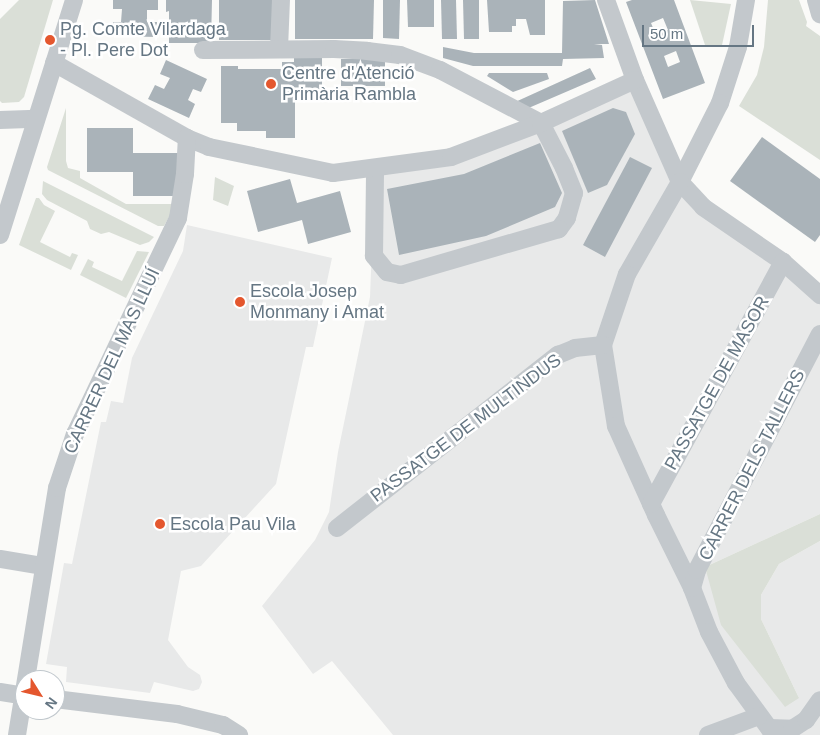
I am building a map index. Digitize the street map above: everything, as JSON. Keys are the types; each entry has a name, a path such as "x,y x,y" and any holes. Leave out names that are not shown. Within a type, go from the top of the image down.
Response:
{"street":[{"path":"0,234 74,0"},
{"path":"279,50 281,0"},
{"path":"606,0 635,80 680,182 703,207 783,262 820,295"},
{"path":"746,0 738,47 732,69 705,136 627,274 603,345 616,426 692,588 709,632 736,683 767,726"},
{"path":"816,0 820,14"},
{"path":"203,50 334,49 400,55 440,70 541,123 574,193 567,218 559,229 401,275 387,272 374,256 375,169"},
{"path":"54,63 187,138 209,146 333,173 375,169 451,157 541,123 635,80"},
{"path":"0,120 36,119"},
{"name":"CARRER DEL MAS LLUÍ","path":"27,670 57,488 75,434 178,218 185,174 187,138"},
{"name":"PASSATGE DE MASOR","path":"651,504 783,262"},
{"name":"CARRER DELS TALLERS","path":"692,588 698,570 820,334"},
{"name":"PASSATGE DE MULTINDUS","path":"337,528 558,354 575,348 603,345"},
{"path":"0,559 43,566"},
{"path":"0,692 15,694"},
{"path":"65,700 177,714 199,727 222,726 239,735"},
{"path":"708,735 767,726 792,729 806,720 820,700"},
{"name":"CARRER DEL MAS LLUÍ","path":"17,735 19,720"}],"shaded area":[{"path":"19,0 53,0 24,97 19,102 2,103 0,101 0,19"},
{"path":"690,0 731,4 722,45 705,45"},
{"path":"768,0 799,0 807,22 806,26 820,36 820,160 739,106 757,75 764,47"},
{"path":"635,80 680,182 820,295 820,514 705,567 799,698 761,619 761,595 779,564 820,541 820,735 393,735 332,661 313,674 262,606 315,540 329,512 338,452 370,297 375,169 455,152"},
{"path":"66,108 66,161 68,168 80,171 80,178 126,204 176,204 164,226 158,226 48,170 47,167"},
{"path":"215,177 234,186 228,206 213,200"},
{"path":"43,181 154,237 149,242 140,245 109,232 101,234 90,229 87,221 47,200 42,194"},
{"path":"36,198 39,198 44,205 55,211 40,242 70,257 72,253 78,255 71,270 19,245"},
{"path":"187,225 332,258 313,347 306,347 276,484 201,566 181,571 168,640 188,667 200,675 202,682 199,689 193,691 154,682 150,693 66,682 67,667 46,664 64,563 72,564 101,422 106,422 111,401 123,403 132,358 183,251"},
{"path":"137,251 149,252 126,298 80,275 88,259 94,262 92,267 122,281"},
{"path":"820,514 820,541 779,564 761,595 761,619 799,698 785,707 721,625 705,567"}],"building":[{"path":"113,0 158,0 158,10 147,10 147,22 157,22 157,37 112,36 113,22 121,22 122,9 113,9"},
{"path":"166,0 212,0 211,43 169,43 169,11 166,12"},
{"path":"219,0 273,0 272,40 219,40"},
{"path":"295,0 374,0 373,39 295,39"},
{"path":"383,0 400,0 399,39 383,38"},
{"path":"407,0 434,0 434,27 408,27"},
{"path":"441,0 456,0 457,39 442,39"},
{"path":"463,0 479,0 479,39 464,39"},
{"path":"487,0 545,0 545,35 530,35 526,19 516,19 516,26 512,26 512,32 489,32"},
{"path":"595,0 609,44 594,44 602,45 604,58 563,59 562,66 473,66 443,58 443,47 474,53 562,53 563,1"},
{"path":"632,0 674,0 705,83 663,99 626,2","holes":["663,18 668,30 656,35 651,23","676,51 680,62 668,67 664,56"]},
{"name":"Centre d'Atenció Primària Rambla","path":"294,52 322,52 322,98 295,98 295,138 266,138 266,131 237,131 237,123 221,123 221,66 238,66 238,69 282,69 282,62 294,62"},
{"path":"341,59 385,59 385,86 341,86"},
{"path":"166,60 207,79 201,92 193,89 188,100 195,104 189,118 148,99 155,85 164,89 170,78 160,74"},
{"path":"590,68 596,79 510,116 467,89 513,103"},
{"path":"489,73 547,73 549,79 513,92 487,76"},
{"path":"613,108 626,112 635,134 607,185 588,193 562,131"},
{"path":"87,128 133,128 133,153 178,153 178,196 133,196 133,172 87,172"},
{"path":"762,137 820,179 820,235 815,242 730,181"},
{"path":"540,143 562,193 555,207 486,236 399,255 387,189 464,174"},
{"path":"630,157 652,168 605,257 583,245"},
{"path":"290,179 297,203 340,191 351,232 308,244 302,220 258,232 247,191"}],"place":[{"name":"Pg. Comte Vilardaga - Pl. Pere Dot","path":"50,40"},
{"name":"Centre d'Atenció Primària Rambla","path":"271,84"},
{"name":"Escola Josep Monmany i Amat","path":"240,302"},
{"name":"Escola Pau Vila","path":"160,524"}]}
